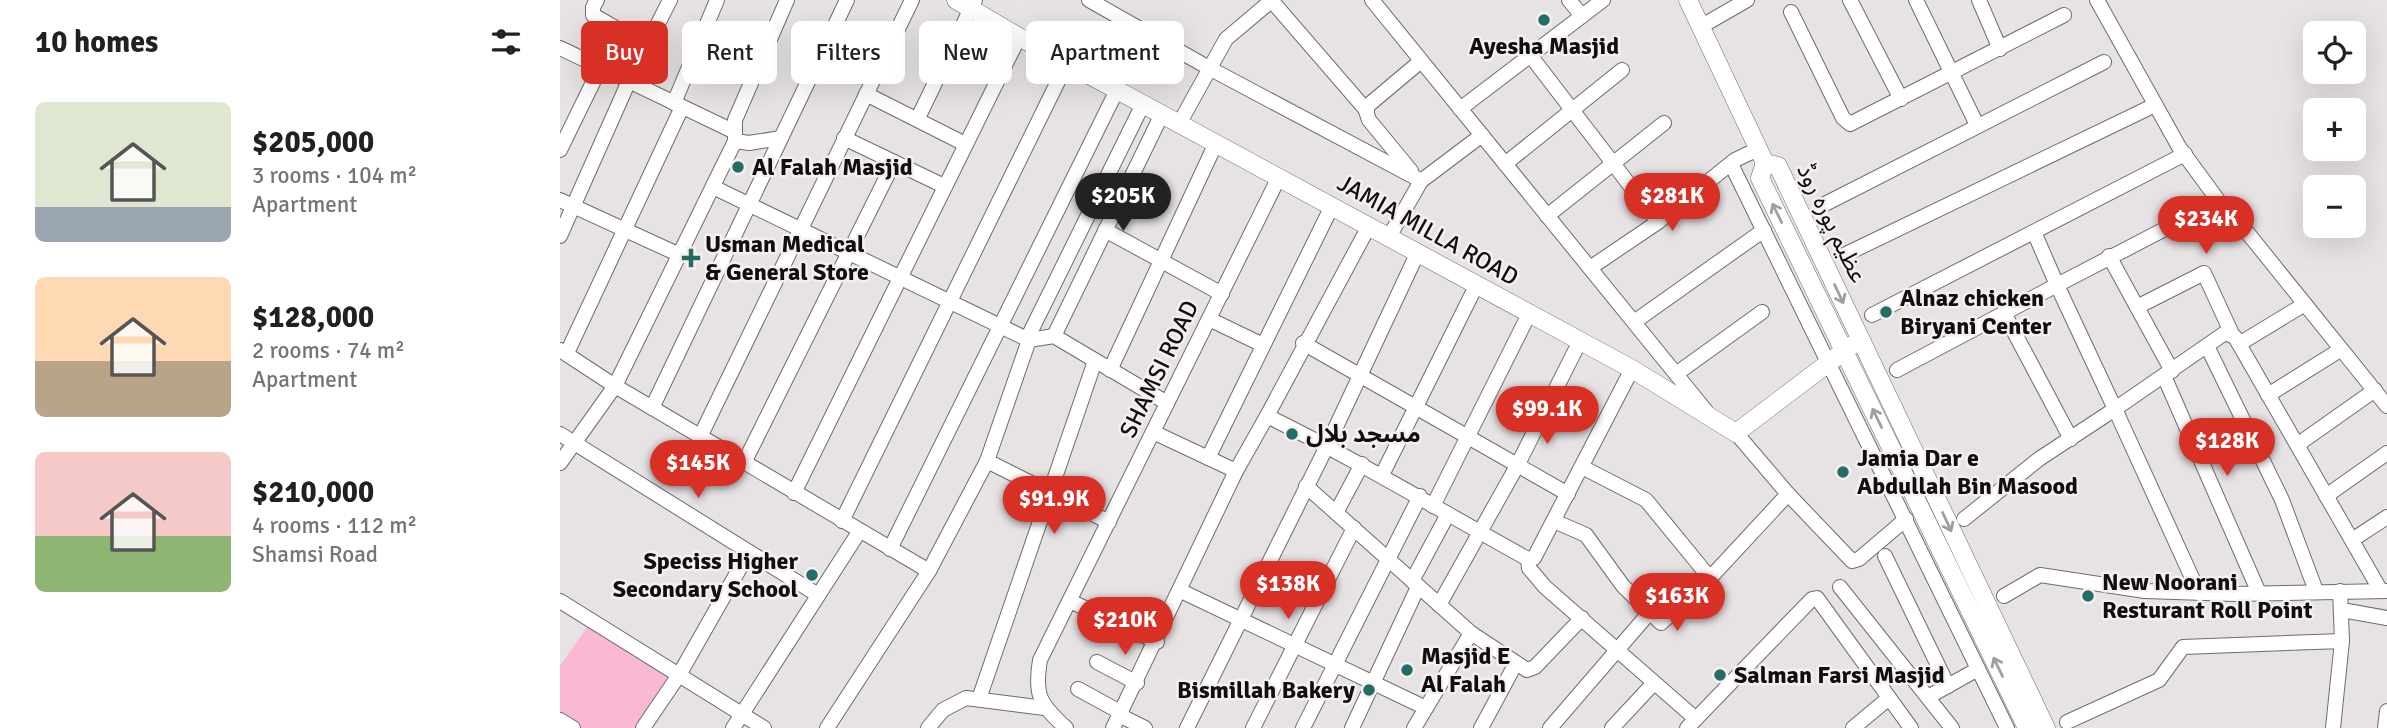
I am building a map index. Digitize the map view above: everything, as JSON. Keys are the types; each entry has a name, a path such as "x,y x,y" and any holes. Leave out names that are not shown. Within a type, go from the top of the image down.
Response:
{"main road":[{"path":"1688,0 1762,156"},
{"name":"JAMIA MILLA ROAD","path":"967,2 1026,41"},
{"name":"JAMIA MILLA ROAD","path":"1106,84 1632,369 1736,433"},
{"name":"عظیم پورہ روڈ","path":"2028,728 1837,356 1760,178 1762,156 1778,166 2046,728"},
{"path":"1736,433 1861,339"}],"street":[{"path":"597,0 591,12 603,21"},
{"path":"660,21 670,0"},
{"path":"717,0 678,105 625,229 564,352 615,386 929,571"},
{"path":"560,463 615,386 680,255 735,137 735,120 787,0"},
{"path":"652,408 848,0"},
{"path":"700,436 912,0"},
{"path":"1089,0 1209,68 1420,180"},
{"path":"1179,124 1226,39 1271,0 1367,111"},
{"path":"1373,0 1712,418"},
{"path":"1569,0 1582,16"},
{"path":"1460,109 1603,0"},
{"path":"1700,27 1748,0"},
{"path":"1850,0 1901,100"},
{"path":"1916,0 1977,125"},
{"path":"1979,0 2000,49"},
{"path":"2097,0 2185,154 2220,203 2387,406"},
{"path":"918,118 967,2"},
{"path":"1791,12 1847,122 1853,123 2064,15"},
{"path":"794,493 1019,37"},
{"path":"561,52 581,60"},
{"path":"1530,55 1658,222"},
{"path":"1420,180 1369,120 1365,108 1422,61"},
{"path":"1821,206 2104,62"},
{"path":"1505,164 1622,70"},
{"path":"560,149 592,84"},
{"path":"560,236 567,203 627,84"},
{"path":"635,84 749,143 781,138"},
{"path":"842,522 1057,84"},
{"path":"890,549 1117,90"},
{"path":"866,94 965,144"},
{"path":"827,728 929,571 987,461 1028,340 1143,104"},
{"path":"1844,255 2155,105"},
{"path":"1054,337 1162,114"},
{"path":"1547,216 1664,123"},
{"path":"1389,237 1420,180 1482,135"},
{"path":"844,138 944,186"},
{"path":"1110,370 1216,144"},
{"path":"1872,315 2185,154"},
{"path":"1590,268 1658,222 1732,166 1735,160 1762,156"},
{"path":"744,463 894,162"},
{"path":"1732,166 1764,230 1837,356 1906,519 2007,728"},
{"name":"SHAMSI ROAD","path":"1044,708 1036,685 1040,660 1279,177"},
{"path":"713,187 1028,340 1054,337 1167,403"},
{"path":"567,203 680,255"},
{"path":"1897,370 2109,256 2215,203 2220,203"},
{"path":"1208,458 1332,206"},
{"path":"1119,719 1236,471 1303,343 1369,226"},
{"path":"1105,230 1222,294"},
{"path":"1634,323 1764,230"},
{"path":"2034,232 2199,593"},
{"path":"1187,728 1327,446 1418,252"},
{"path":"2109,256 2168,373 2259,593"},
{"path":"2137,307 2204,273 2209,278 2235,339 2384,591"},
{"path":"1382,475 1477,284"},
{"path":"2235,339 2305,304"},
{"path":"1676,374 1762,312"},
{"path":"2004,313 2071,439"},
{"path":"1433,506 1469,439 1529,314"},
{"path":"1209,319 1263,345"},
{"path":"1965,519 2039,460 2225,333 2235,339"},
{"path":"1440,605 1517,466 1580,341"},
{"path":"1303,343 1568,494"},
{"path":"2207,346 2283,500 2316,591"},
{"path":"2268,395 2340,350"},
{"path":"979,699 1095,361"},
{"path":"1267,416 1362,464 1528,559 1534,558 1632,369"},
{"path":"2297,445 2375,390"},
{"path":"1153,432 1236,471"},
{"path":"1736,433 1788,494 1852,561 1859,559 1906,519"},
{"path":"560,434 818,595"},
{"path":"2326,496 2387,453"},
{"path":"987,461 1109,522"},
{"path":"1336,513 1362,464"},
{"path":"1582,467 1646,500 1710,578"},
{"path":"1306,486 1471,633 1531,671 1582,618"},
{"path":"1553,521 1586,536 1623,586 1661,623 1710,578 1788,494"},
{"path":"1303,728 1420,496"},
{"path":"1352,728 1448,514"},
{"path":"2352,540 2387,517"},
{"path":"1253,728 1354,528"},
{"path":"733,728 859,531"},
{"path":"643,728 679,675 749,552"},
{"path":"1885,556 1948,686"},
{"path":"1528,559 1529,568 1545,587 1653,684 1691,724 1812,599 1817,598 1911,728"},
{"path":"2004,596 2040,575 2145,591 2384,591"},
{"path":"1840,587 1952,728"},
{"path":"1181,591 1426,708"},
{"path":"2333,728 2342,641 2343,610 2340,591"},
{"path":"560,601 764,728"},
{"path":"1070,601 1157,642"},
{"path":"2343,610 2387,618"},
{"path":"1550,728 1650,612"},
{"path":"1413,728 1471,633"},
{"path":"2067,722 2159,680 2183,647 2342,641"},
{"path":"1097,662 1137,683"},
{"path":"1481,728 1516,663"},
{"path":"1928,697 1978,669"},
{"path":"1612,728 1653,684"},
{"path":"1078,689 1119,719 1145,728"},
{"path":"928,728 953,702 966,698 1044,708 1066,728"},
{"path":"1853,728 1889,698"},
{"path":"2385,728 2387,711"},
{"path":"560,720 573,728"}],"shaded area":[{"path":"590,623 674,674 639,728 577,728 560,717 560,666"}],"place":[{"name":"Ayesha Masjid","path":"1544,20"},
{"name":"Al Falah Masjid","path":"738,167"},
{"name":"Usman Medical & General Store","path":"691,258"},
{"name":"Alnaz chicken Biryani Center","path":"1886,312"},
{"name":"مسجد بلال","path":"1292,434"},
{"name":"Jamia Dar e Abdullah Bin Masood","path":"1843,472"},
{"name":"Speciss Higher Secondary School","path":"812,575"},
{"name":"New Noorani Resturant Roll Point","path":"2088,596"},
{"name":"Masjid E Al Falah","path":"1407,670"},
{"name":"Salman Farsi Masjid","path":"1720,675"},
{"name":"Bismillah Bakery","path":"1369,690"}]}
